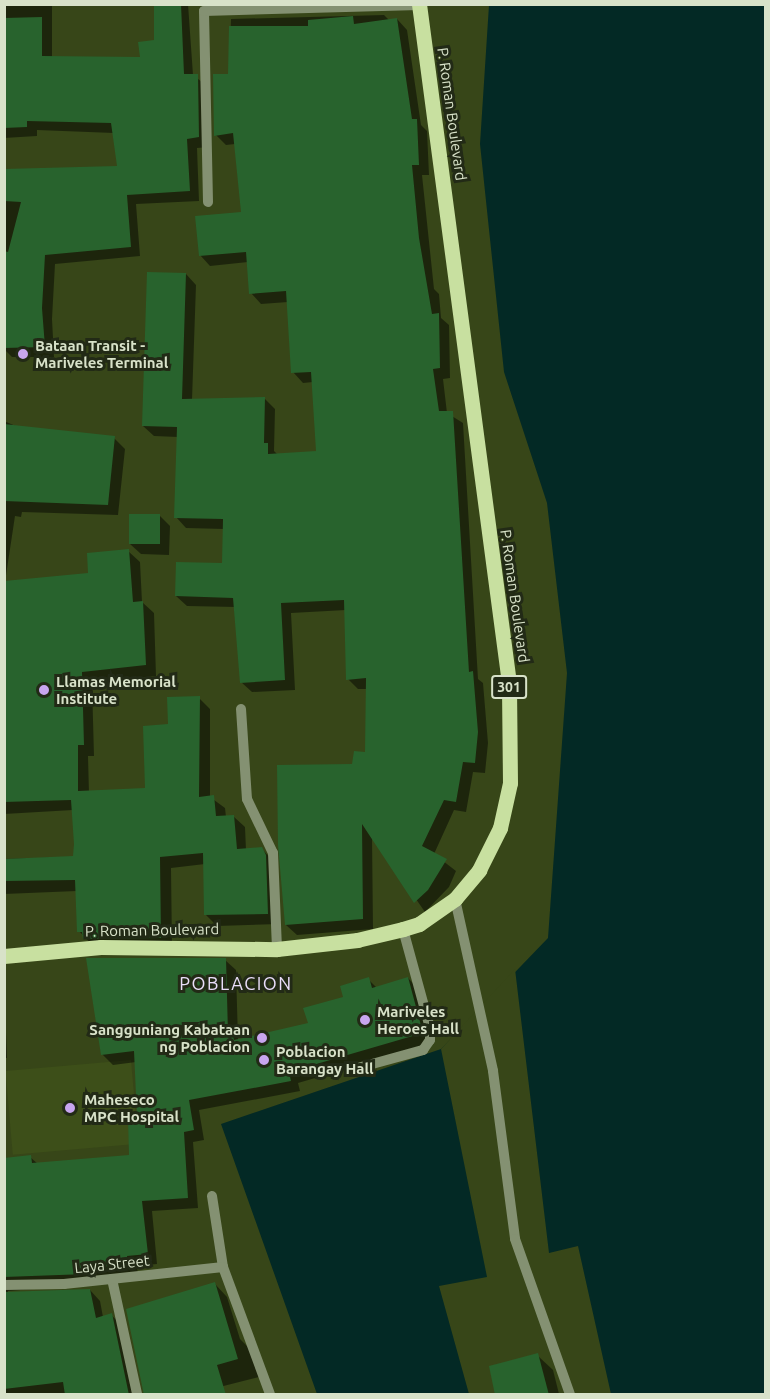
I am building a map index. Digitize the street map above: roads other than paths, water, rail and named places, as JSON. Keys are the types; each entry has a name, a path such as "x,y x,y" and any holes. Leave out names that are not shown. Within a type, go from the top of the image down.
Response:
{"main road":[{"name":"P. Roman Boulevard","path":"4,956 101,947 277,949 357,940 419,924 455,899 479,870 500,828 510,783 509,683 419,5"}],"street":[{"path":"207,202 204,11 419,5"},
{"path":"241,709 247,799 273,853 277,949"},
{"path":"455,899 493,1071 515,1239 570,1395"},
{"path":"354,1069 423,1050 430,1040 430,1028 403,928"},
{"path":"212,1196 223,1266 270,1395"},
{"name":"Laya Street","path":"4,1285 112,1279 223,1266"},
{"path":"112,1279 137,1395"}],"water":[{"path":"489,5 765,5 765,1394 317,1394 221,1124 441,1049 548,938 567,673 547,503 504,372 480,144"}],"place":[{"name":"Bataan Transit - Mariveles Terminal","path":"23,354"},
{"name":"Llamas Memorial Institute","path":"44,690"},
{"name":"Mariveles Heroes Hall","path":"365,1020"},
{"name":"Sangguniang Kabataan ng Poblacion","path":"262,1038"},
{"name":"Poblacion Barangay Hall","path":"264,1060"},
{"name":"Maheseco MPC Hospital","path":"70,1108"}],"district":[{"name":"POBLACION","path":"236,983"}]}
